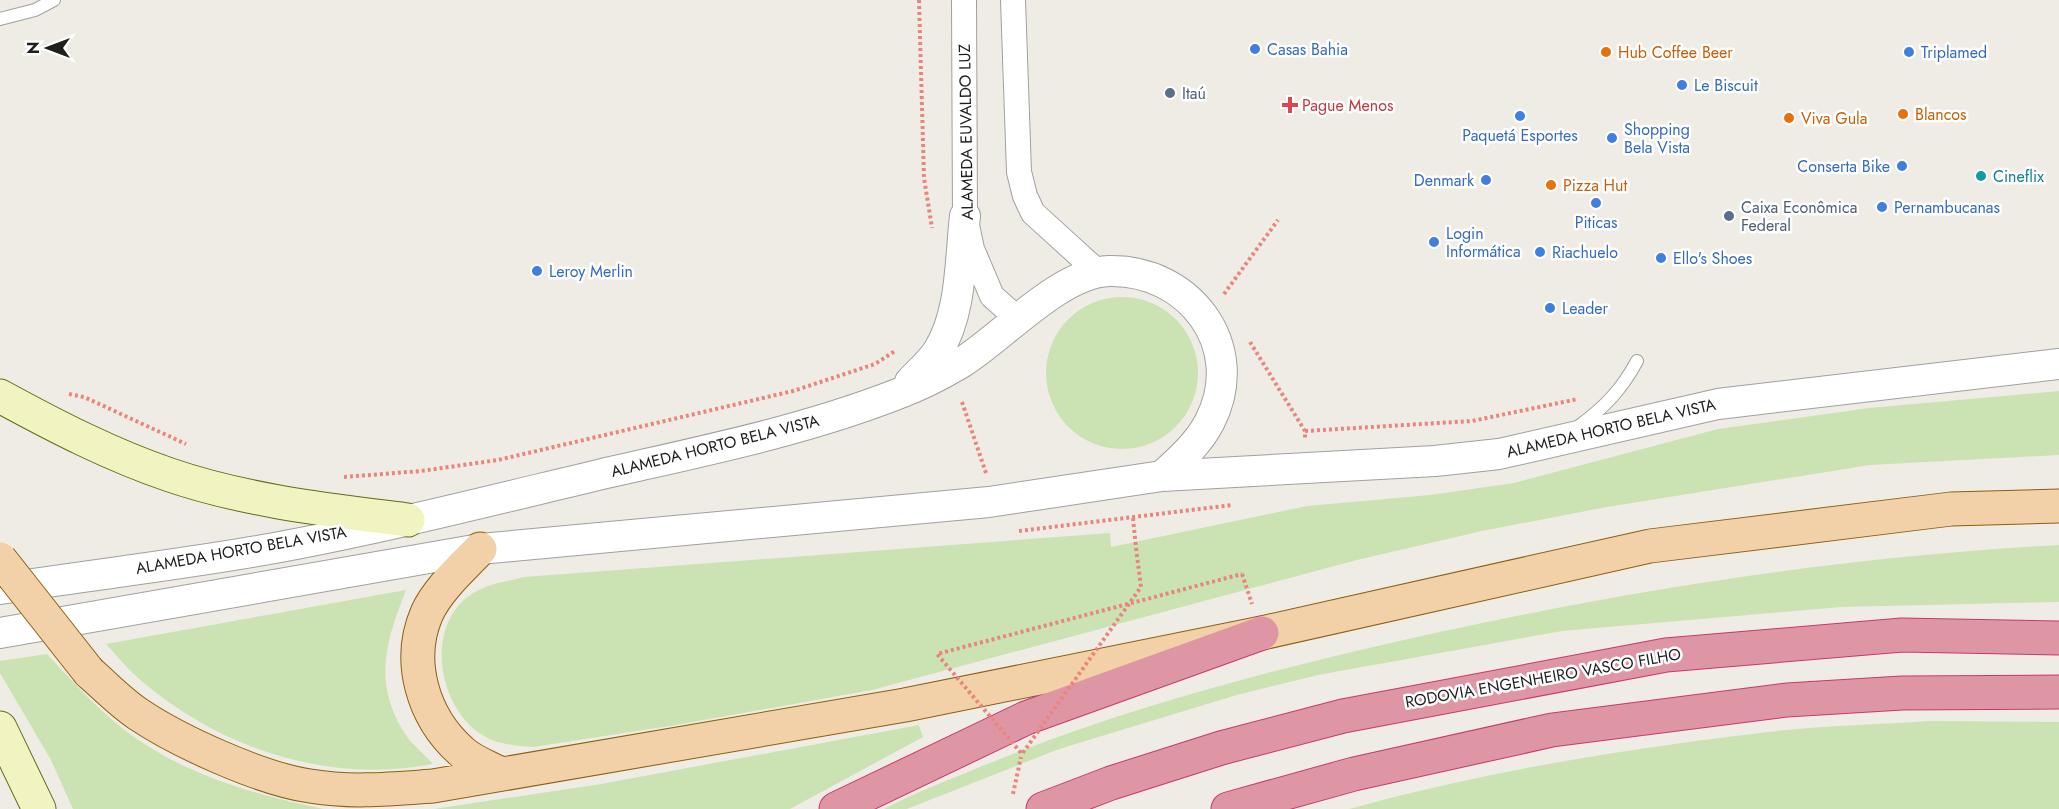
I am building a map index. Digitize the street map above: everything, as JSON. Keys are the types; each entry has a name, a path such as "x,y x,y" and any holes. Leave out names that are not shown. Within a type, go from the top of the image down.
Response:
{"highway":[{"path":"836,809 1026,718 1262,633"},
{"name":"RODOVIA ENGENHEIRO VASCO FILHO","path":"1043,809 1111,783 1210,752 1342,716 1655,657 1902,635 2059,638"},
{"path":"1228,809 1354,774 1552,730 1787,700 1902,693 2059,692"}],"main road":[{"path":"0,396 97,446 171,476 242,494 306,506 408,520"},
{"path":"1964,509 2059,486"},
{"path":"0,559 89,672 137,714 207,751 263,773 309,786 366,791 433,786 905,705 1262,633 1650,546 1964,509 2059,506"},
{"path":"480,549 446,585 427,612 417,646 420,683 442,731 462,753 501,774"},
{"path":"4,736 39,809"}],"street":[{"name":"ALAMEDA EUVALDO LUZ","path":"964,0 965,216 981,274 992,296 1019,320"},
{"path":"1013,0 1019,172 1025,196 1033,213 1099,273"},
{"path":"897,395 937,352 947,332 958,279 965,216"},
{"name":"ALAMEDA HORTO BELA VISTA","path":"0,589 268,549 408,520 765,436 897,395 961,363 1076,280 1099,273 1137,272 1167,282 1193,301 1211,327 1220,357 1220,389 1211,420 1188,451 1162,476"},
{"name":"ALAMEDA HORTO BELA VISTA","path":"0,633 480,549 989,502 1162,476 1435,461 1500,454 1718,404 2059,364"}],"lane":[{"path":"0,19 35,10 54,0"},
{"path":"1559,441 1604,408 1625,385 1637,361"}],"path":[{"path":"919,0 924,178 932,234"},
{"path":"1223,296 1278,220"},
{"path":"1246,336 1305,431 1472,421 1584,398"},
{"path":"341,478 421,471 498,460 782,394 875,364 899,348"},
{"path":"65,393 84,397 188,445"},
{"path":"962,402 986,473 989,502"},
{"path":"1016,531 1239,504"},
{"path":"1012,798 1022,754 1141,587 1133,518"},
{"path":"1022,754 937,654 1242,574"}],"green space":[{"path":"1122,297 1137,298 1151,303 1176,319 1192,344 1197,358 1197,388 1192,402 1176,427 1151,443 1137,448 1122,449 1107,448 1093,443 1068,427 1052,402 1047,388 1046,373 1047,358 1052,344 1068,319 1093,303 1107,298"},
{"path":"2059,391 2059,455 1870,465 1607,507 1482,531 1357,560 872,690 676,725 533,747 502,743 492,740 473,728 458,711 448,690 442,667 442,644 448,622 460,604 479,590 524,577 1110,533 1111,547 1307,506 1430,495 1514,483 1718,429 1869,408"},
{"path":"2059,545 2059,602 1841,607 1562,631 1318,675 1237,695 1059,749 907,809 884,809 921,791 1030,747 1122,715 1261,675 1443,631 1705,582 1882,559"},
{"path":"406,590 393,625 386,659 388,693 393,711 405,734 433,764 394,769 356,769 317,765 280,756 243,743 208,727 175,707 139,679 106,644"},
{"path":"47,654 115,722 161,754 206,775 252,792 324,809 73,809 51,760 0,673 0,661"},
{"path":"1929,721 2059,722 2059,809 1349,809 1448,784 1651,747 1774,731"},
{"path":"919,725 923,737 790,809 434,809 601,784"}],"place":[{"name":"Casas Bahia","path":"1255,49"},
{"name":"Hub Coffee Beer","path":"1606,52"},
{"name":"Triplamed","path":"1909,52"},
{"name":"Le Biscuit","path":"1682,85"},
{"name":"Itaú","path":"1170,93"},
{"name":"Pague Menos","path":"1290,105"},
{"name":"Blancos","path":"1903,114"},
{"name":"Paquetá Esportes","path":"1520,116"},
{"name":"Viva Gula","path":"1789,118"},
{"name":"Shopping Bela Vista","path":"1612,138"},
{"name":"Conserta Bike","path":"1902,166"},
{"name":"Cineflix","path":"1981,176"},
{"name":"Denmark","path":"1486,180"},
{"name":"Pizza Hut","path":"1551,185"},
{"name":"Piticas","path":"1596,203"},
{"name":"Pernambucanas","path":"1882,207"},
{"name":"Caixa Econômica Federal","path":"1729,216"},
{"name":"Login Informática","path":"1434,242"},
{"name":"Riachuelo","path":"1540,252"},
{"name":"Ello's Shoes","path":"1661,258"},
{"name":"Leroy Merlin","path":"537,271"},
{"name":"Leader","path":"1550,308"}]}
